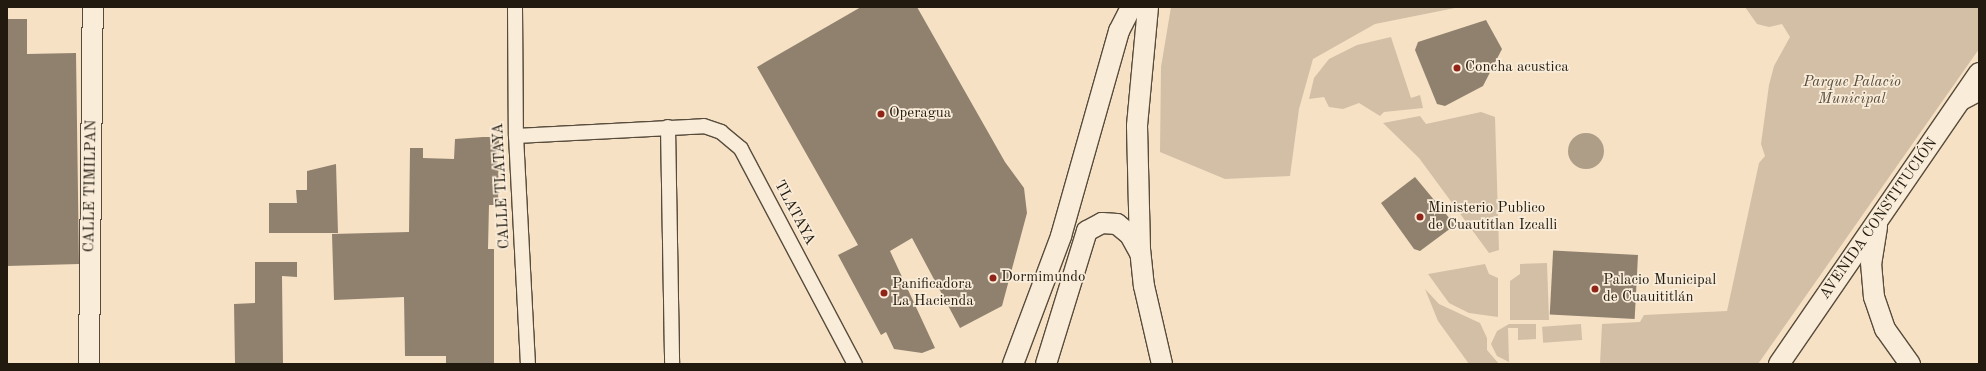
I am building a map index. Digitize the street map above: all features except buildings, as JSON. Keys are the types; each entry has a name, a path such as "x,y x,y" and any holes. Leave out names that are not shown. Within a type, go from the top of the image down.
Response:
{"main road":[{"name":"CALLE TIMILPAN","path":"89,364 93,7"},
{"path":"1013,364 1061,236 1119,31 1131,7"},
{"path":"1148,7 1138,126 1141,259 1156,343 1162,364"},
{"name":"AVENIDA CONSTITUCIÓN","path":"1778,364 1979,73"},
{"path":"1882,214 1872,252 1874,297 1885,329 1910,364"},
{"path":"1046,364 1087,231 1102,223 1117,224 1130,235 1141,259"}],"street":[{"name":"CALLE TLATAYA","path":"515,7 516,136 528,364"},
{"path":"1958,105 1979,94"},
{"name":"TLATAYA","path":"516,136 704,126 721,132 741,149 855,364"},
{"path":"668,127 672,364"}],"green space":[{"path":"1171,7 1460,7 1375,24 1313,59 1299,109 1290,176 1225,179 1160,152 1161,67"},
{"name":"Parque Palacio Municipal","path":"1745,7 1979,7 1979,49 1758,364 1600,364 1602,324 1640,322 1644,315 1727,311 1759,163 1765,156 1761,144 1769,85 1774,66 1790,37 1782,24 1769,27 1757,24"},
{"path":"1391,37 1411,98 1420,95 1423,108 1384,112 1380,116 1359,103 1343,109 1329,107 1324,97 1309,99 1314,78 1329,59 1357,45"},
{"path":"1481,112 1495,117 1499,250 1489,253 1419,158 1383,123 1420,116 1426,124"},
{"path":"1547,263 1549,320 1510,320 1510,281 1520,274 1520,264"},
{"path":"1485,264 1489,274 1498,278 1498,317 1469,313 1449,303 1428,274"},
{"path":"1425,289 1439,304 1480,323 1487,338 1487,350 1499,364 1469,364 1438,321"},
{"path":"1509,324 1536,324 1536,339 1518,340 1518,328 1508,328 1509,362 1497,356 1491,344 1497,331"},
{"path":"1581,324 1582,340 1543,343 1542,327"}],"shaded area":[{"path":"1590,133 1599,138 1603,144 1603,158 1599,164 1590,169 1582,169 1573,164 1569,158 1568,147 1573,138 1579,134"}],"place":[{"name":"Concha acustica","path":"1457,68"},
{"name":"Operagua","path":"881,114"},
{"name":"Ministerio Publico de Cuautitlan Izcalli","path":"1420,217"},
{"name":"Dormimundo","path":"993,278"},
{"name":"Palacio Municipal de Cuauititlán","path":"1595,289"},
{"name":"Panificadora La Hacienda","path":"884,293"}]}
